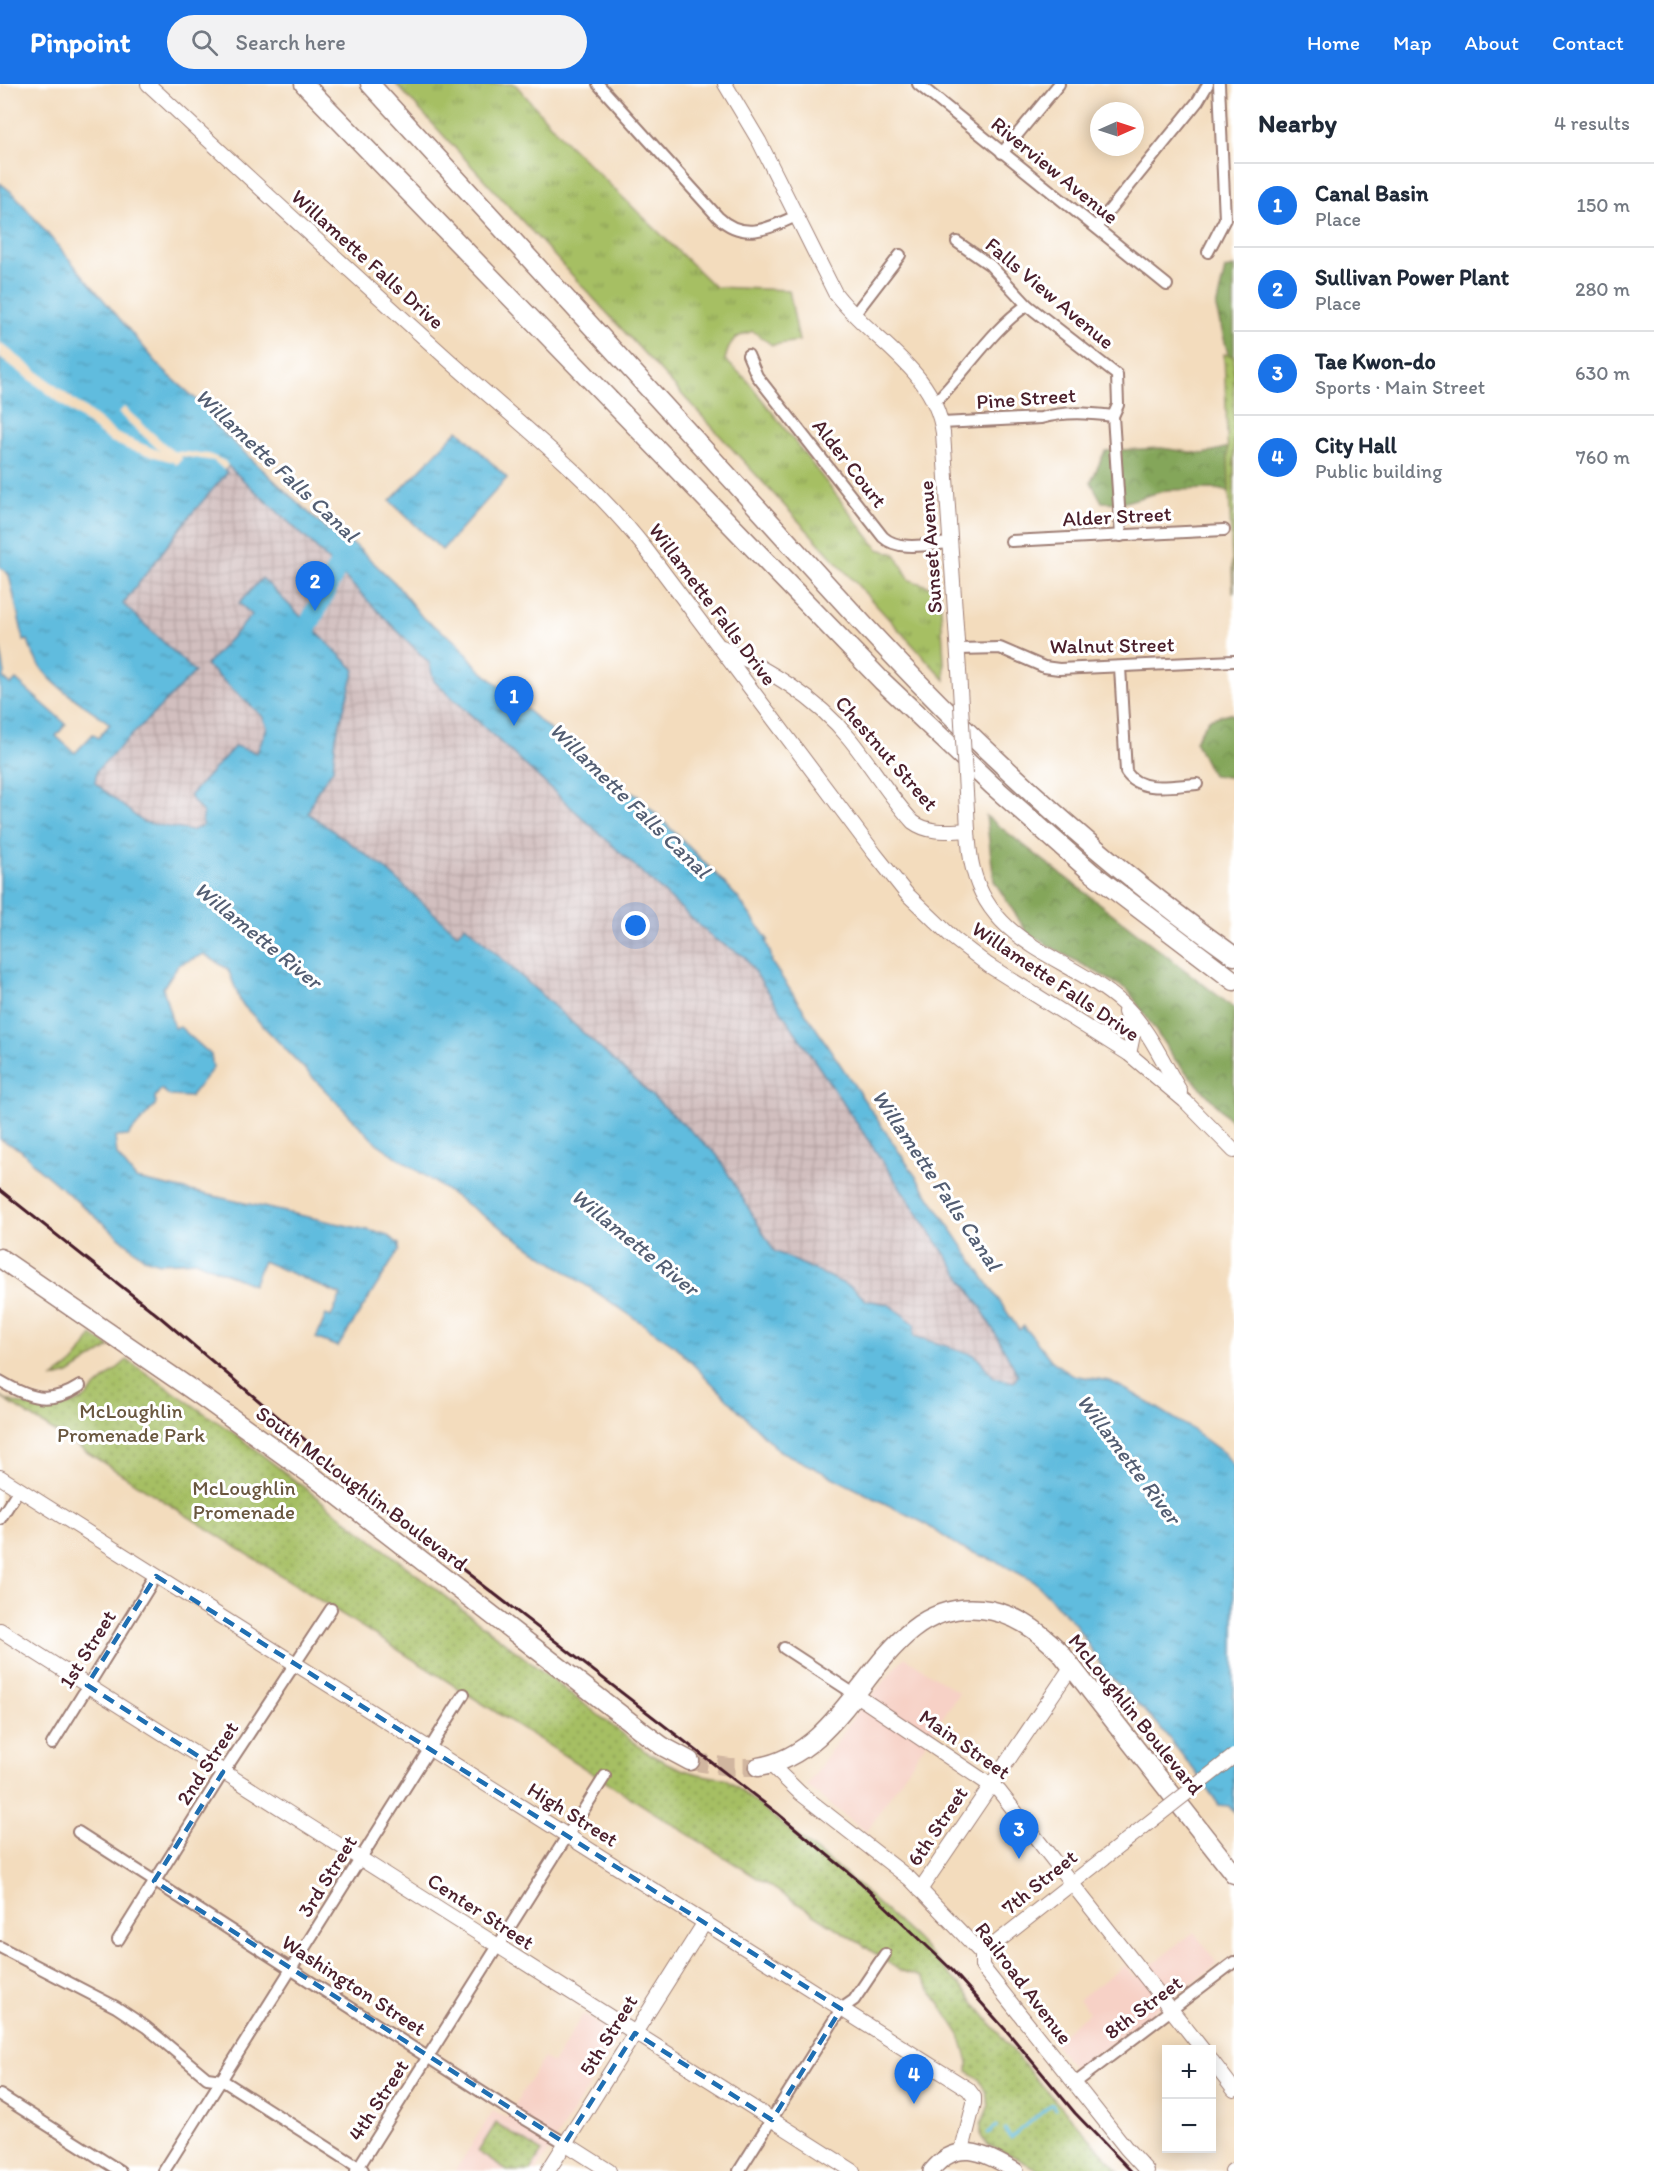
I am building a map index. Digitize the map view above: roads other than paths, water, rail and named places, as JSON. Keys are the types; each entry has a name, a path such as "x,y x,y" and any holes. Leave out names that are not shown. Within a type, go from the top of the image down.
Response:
{"highway":[{"path":"297,84 360,142"},
{"path":"304,84 791,588 937,734 1092,873 1234,981"},
{"path":"370,84 934,698 994,758 1079,834 1161,903 1234,956"},
{"name":"South McLoughlin Boulevard","path":"0,1258 264,1440 647,1735 690,1761"},
{"name":"McLoughlin Boulevard","path":"764,1766 795,1755 816,1740 829,1728 887,1655 913,1629 931,1617 965,1608 989,1610 1022,1622 1050,1642 1072,1666 1234,1874"}],"main road":[{"path":"931,2171 948,2155 962,2150 984,2155 1016,2171"}],"street":[{"name":"Willamette Falls Drive","path":"148,84 289,217 597,494 638,539 875,854 919,906 953,938 988,965 1129,1054 1185,1101 1234,1151"},
{"path":"598,84 717,217 730,227 745,231 761,230 796,216"},
{"name":"Sunset Avenue","path":"724,84 759,141 835,292 854,315 906,361 922,380 935,402 942,423 968,830 972,868 979,890 999,922 1017,936 1088,978 1130,1010 1185,1101"},
{"name":"Riverview Avenue","path":"918,84 1167,285"},
{"path":"1002,153 1059,84"},
{"path":"1096,227 1198,101 1208,84"},
{"path":"1208,252 1225,219 1219,84"},
{"name":"Falls View Avenue","path":"957,242 990,265 1027,305 1117,375 1118,405 1113,416"},
{"path":"854,315 900,255"},
{"path":"935,402 997,330 1027,305"},
{"name":"Alder Court","path":"748,355 757,376 887,541 899,545 951,543"},
{"name":"Pine Street","path":"942,423 1041,418 1054,414 1084,412 1113,416"},
{"path":"1113,416 1121,536"},
{"name":"Alder Street","path":"1011,541 1224,530"},
{"name":"Chestnut Street","path":"718,645 783,681 819,706 848,737 913,822 924,829 968,830"},
{"name":"Walnut Street","path":"958,649 1000,648 1044,668 1234,661"},
{"path":"1120,667 1126,772 1143,786 1197,784"},
{"path":"1121,1002 1133,1035 1129,1054"},
{"path":"0,1381 27,1396 44,1398 61,1396 80,1386"},
{"name":"High Street","path":"0,1477 968,2089 974,2097 974,2103 962,2150"},
{"path":"0,1519 18,1489"},
{"name":"1st Street","path":"52,1744 156,1576"},
{"name":"2nd Street","path":"118,1940 331,1609"},
{"name":"Center Street","path":"0,1630 853,2171"},
{"name":"Main Street","path":"784,1648 990,1784 1006,1798 1200,2045"},
{"name":"6th Street","path":"920,1890 1072,1666"},
{"name":"3rd Street","path":"164,2171 464,1694"},
{"name":"7th Street","path":"982,1954 1234,1756"},
{"name":"Railroad Avenue","path":"764,1766 901,1872 982,1954 982,1965 987,1973 1147,2171"},
{"name":"4th Street","path":"360,2170 605,1776"},
{"name":"Washington Street","path":"78,1832 428,2058 609,2171"},
{"name":"5th Street","path":"548,2171 705,1922"},
{"path":"0,1947 116,2007 146,2026 207,2078 222,2080 360,2170"},
{"path":"739,2171 841,2009 853,2001 885,1954"},
{"name":"8th Street","path":"1075,2083 1234,1962"},
{"path":"1216,2066 1234,2090"},
{"path":"0,2095 120,2171"}],"water":[{"path":"0,183 14,194 163,370 207,409 215,425 325,528 356,546 395,583 422,617 458,643 478,668 610,781 638,796 738,898 768,940 766,941 772,963 1019,1330 1024,1326 1051,1360 1071,1375 1110,1381 1190,1428 1225,1454 1234,1467 1234,1813 1229,1806 1219,1805 1156,1722 1104,1670 1076,1625 1035,1582 1000,1563 961,1548 922,1522 778,1450 674,1345 375,1142 241,1003 228,969 204,954 178,965 163,988 174,1028 180,1027 211,1055 213,1068 190,1097 170,1096 161,1089 155,1097 156,1104 128,1136 115,1137 117,1155 136,1179 385,1234 399,1244 399,1250 338,1347 316,1338 326,1315 331,1317 341,1295 263,1261 253,1285 197,1261 159,1263 144,1258 38,1168 21,1150 0,1139 0,646 5,674 3,678 11,685 16,680 66,724 56,736 75,753 93,734 98,738 110,724 62,689 41,668 28,640 24,641 9,575 0,567","holes":["228,466 310,542 429,663 434,681 714,939 744,956 980,1306 1018,1375 1014,1382 994,1377 975,1355 914,1336 915,1324 888,1304 866,1300 853,1288 774,1251 717,1155 465,925 457,934 382,866 308,813 316,793 333,769 336,737 355,670 262,578 239,603 252,615 206,665 262,716 267,727 257,753 235,746 189,796 203,813 202,826 191,831 143,822 95,783 97,770 195,672 123,604 189,517 227,473 225,470"]},
{"path":"458,430 507,478 442,550 390,501"}],"waterway":[{"path":"304,649 307,628 342,558"},
{"path":"1005,2130 1011,2138 1052,2104 1056,2109"},
{"path":"988,2133 997,2126"}],"tunnel":[{"path":"690,1761 729,1767 758,1767"}],"railway":[{"path":"0,1190 160,1317 408,1527 777,1813 860,1882 952,1970 1075,2113 1131,2171"}],"place":[{"name":"Sullivan Power Plant","path":"315,611"},
{"name":"Canal Basin","path":"514,726"},
{"name":"Tae Kwon-do","path":"1019,1859"},
{"name":"City Hall","path":"914,2104"}],"water label":[{"name":"Willamette Falls Canal","path":"277,465"},
{"name":"Willamette Falls Canal","path":"630,800"},
{"name":"Willamette River","path":"258,935"},
{"name":"Willamette Falls Canal","path":"937,1180"},
{"name":"Willamette River","path":"635,1242"},
{"name":"Willamette River","path":"1129,1459"}],"park label":[{"name":"McLoughlin Promenade Park","path":"131,1422"},
{"name":"McLoughlin Promenade","path":"244,1499"}]}
